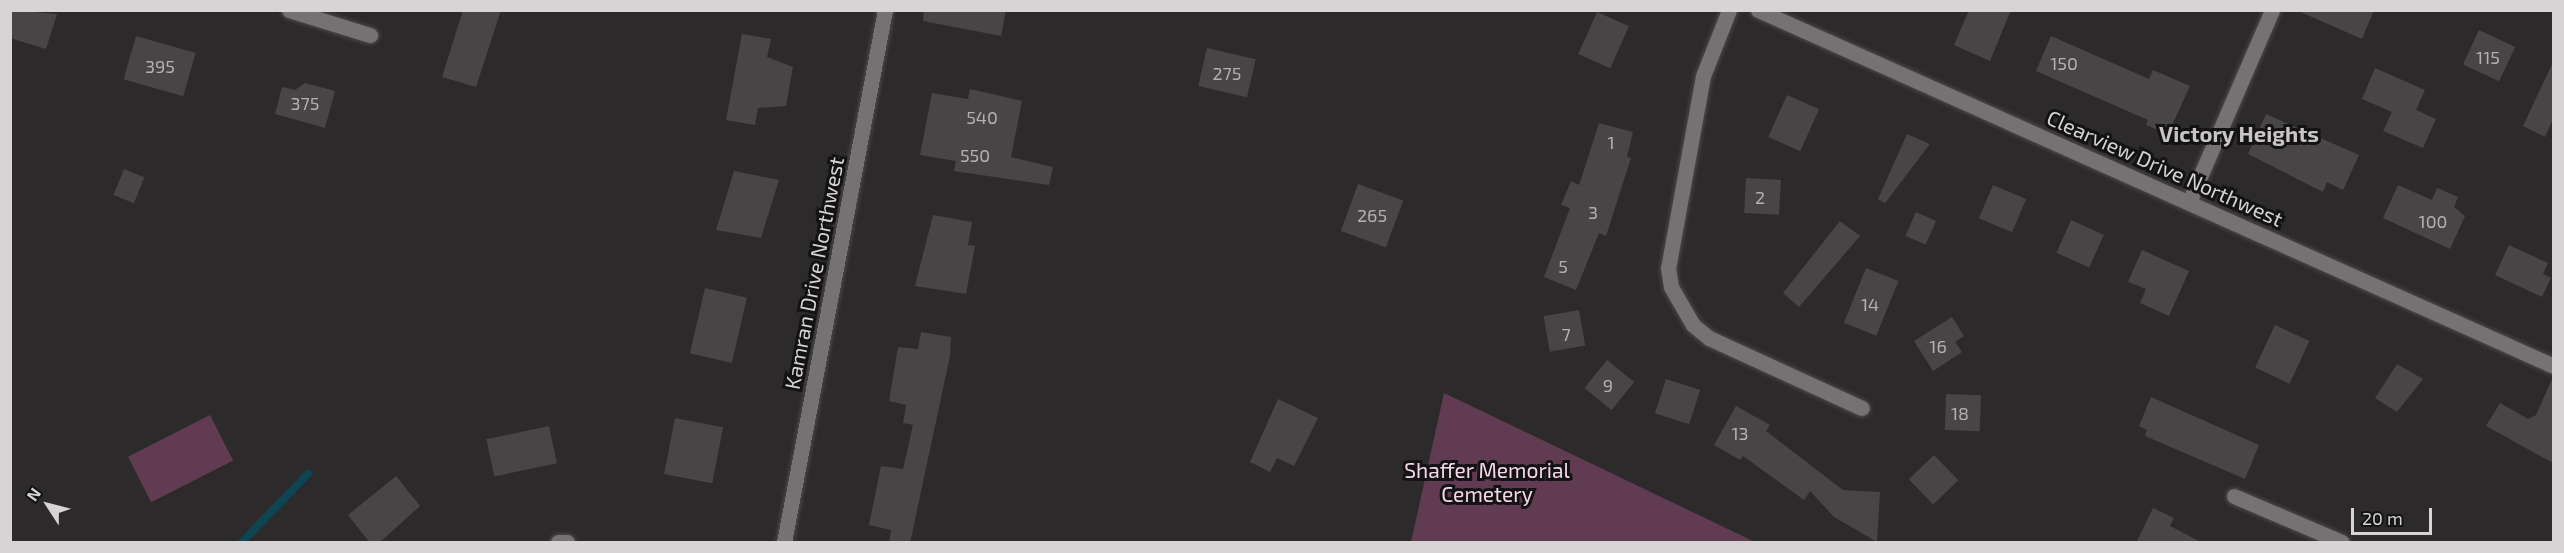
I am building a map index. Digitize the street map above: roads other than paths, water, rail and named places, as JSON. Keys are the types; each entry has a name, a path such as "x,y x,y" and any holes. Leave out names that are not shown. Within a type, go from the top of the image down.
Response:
{"street":[{"path":"289,10 370,35"},
{"name":"Kamran Drive Northwest","path":"784,543 885,10"},
{"path":"1729,10 1703,76 1668,268 1671,287 1693,325 1709,338 1862,408"},
{"name":"Clearview Drive Northwest","path":"1758,10 2553,366"},
{"path":"2189,202 2272,10"},
{"path":"2234,495 2342,543"},
{"path":"558,543 567,543"}],"waterway":[{"path":"242,542 308,474"}],"district":[{"name":"Victory Heights","path":"2239,134"}],"park label":[{"name":"Shaffer Memorial Cemetery","path":"1487,482"}]}
